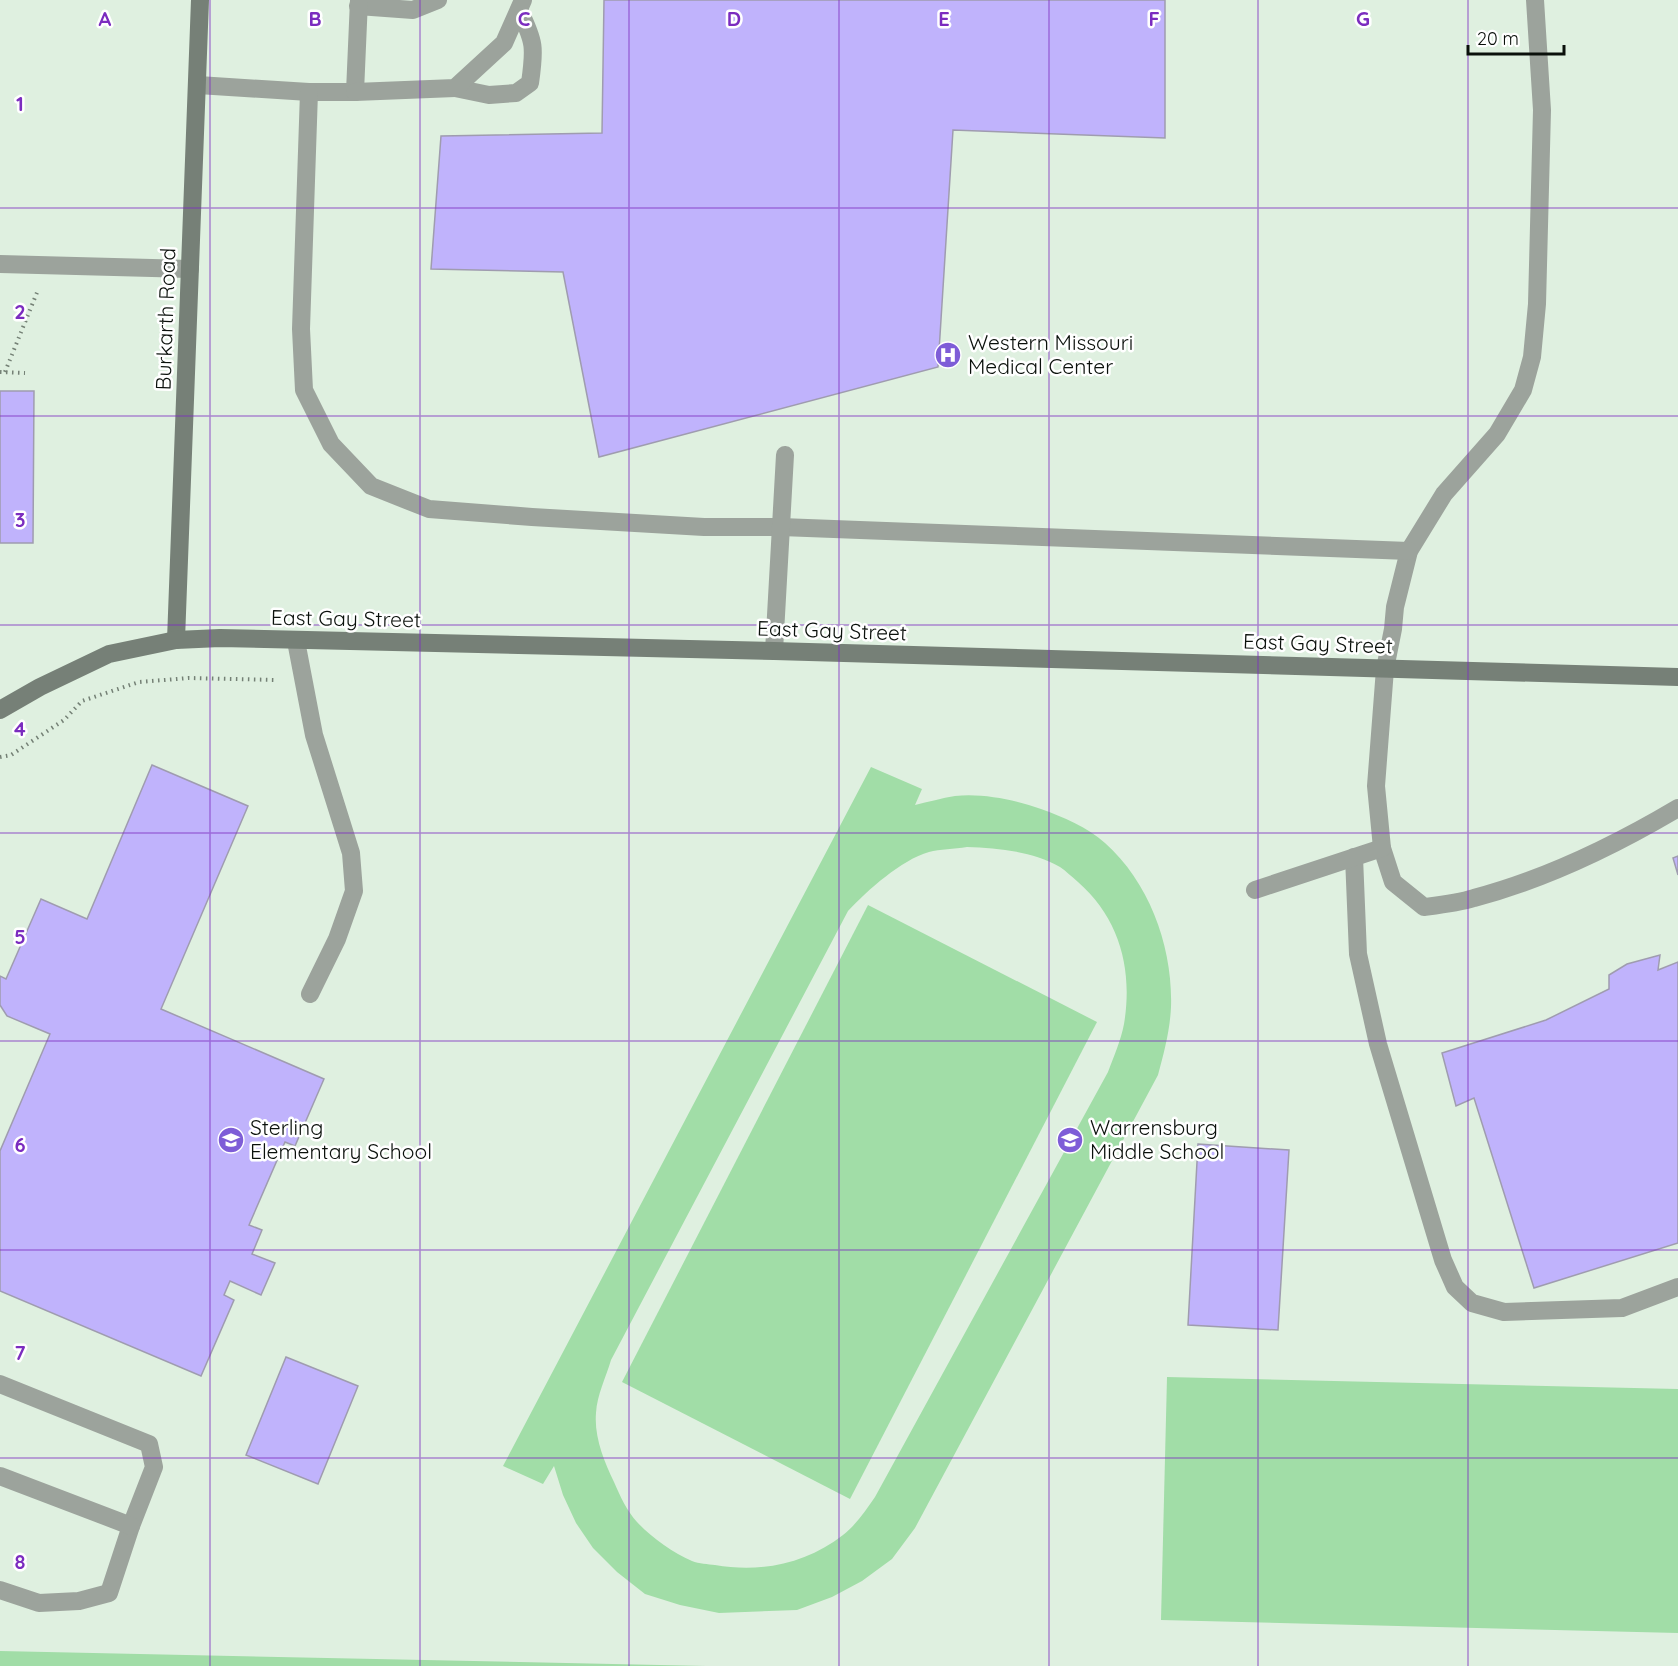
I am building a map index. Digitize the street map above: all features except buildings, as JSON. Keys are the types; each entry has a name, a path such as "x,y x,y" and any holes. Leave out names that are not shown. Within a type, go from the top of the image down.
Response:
{"main road":[{"name":"Burkarth Road","path":"176,640 200,0"},
{"name":"East Gay Street","path":"0,710 40,687 109,654 176,640 220,638 774,651 1678,677"}],"lane":[{"path":"355,92 358,3 413,10 438,0"},
{"path":"1535,0 1542,110 1537,304 1532,357 1523,390 1497,434 1444,494 1409,551 1395,607 1386,669 1376,786 1382,848 1393,882 1424,908 1472,899 1552,873 1645,828 1678,808"},
{"path":"198,85 309,92 455,88 489,95 516,93 530,83 534,53 521,5"},
{"path":"455,88 504,43 521,5"},
{"path":"309,92 301,329 304,390 331,444 371,486 429,509 532,518 1409,551"},
{"path":"0,264 190,269"},
{"path":"774,651 785,455"},
{"path":"296,641 314,735 351,853 354,891 337,939 310,994"},
{"path":"1255,890 1382,848"},
{"path":"1354,857 1358,954 1378,1044 1443,1260 1455,1287 1472,1303 1504,1312 1622,1308 1678,1287"},
{"path":"0,1384 149,1444 154,1467 131,1526 109,1593 80,1601 39,1603 0,1590"},
{"path":"0,1476 131,1526"}],"path":[{"path":"25,373 2,372 40,284"},
{"path":"0,757 11,755 64,720 82,701 139,682 189,678 277,680"}],"green space":[{"path":"871,767 922,789 915,805 966,795 1010,800 1066,819 1083,827 1105,843 1135,877 1156,918 1163,940 1171,985 1171,1007 1168,1033 1158,1075 915,1528 892,1559 862,1581 832,1597 797,1610 719,1613 680,1605 645,1594 617,1572 593,1548 576,1523 563,1495 554,1466 543,1484 503,1466","holes":["967,847 1026,854 1060,867 1078,882 1104,912 1120,947 1127,984 1124,1024 1108,1072 875,1497 856,1522 829,1545 782,1564 749,1568 692,1561 677,1554 637,1522 624,1503 600,1449 596,1413 611,1360 848,911 886,877 918,856 938,850"]},
{"path":"868,905 1097,1022 850,1499 622,1382"},
{"path":"1167,1377 1678,1389 1678,1633 1161,1620"},
{"path":"0,1651 706,1666 0,1666"}],"place":[{"name":"Western Missouri Medical Center","path":"948,355"},
{"name":"Sterling Elementary School","path":"231,1140"},
{"name":"Warrensburg Middle School","path":"1070,1140"}]}
